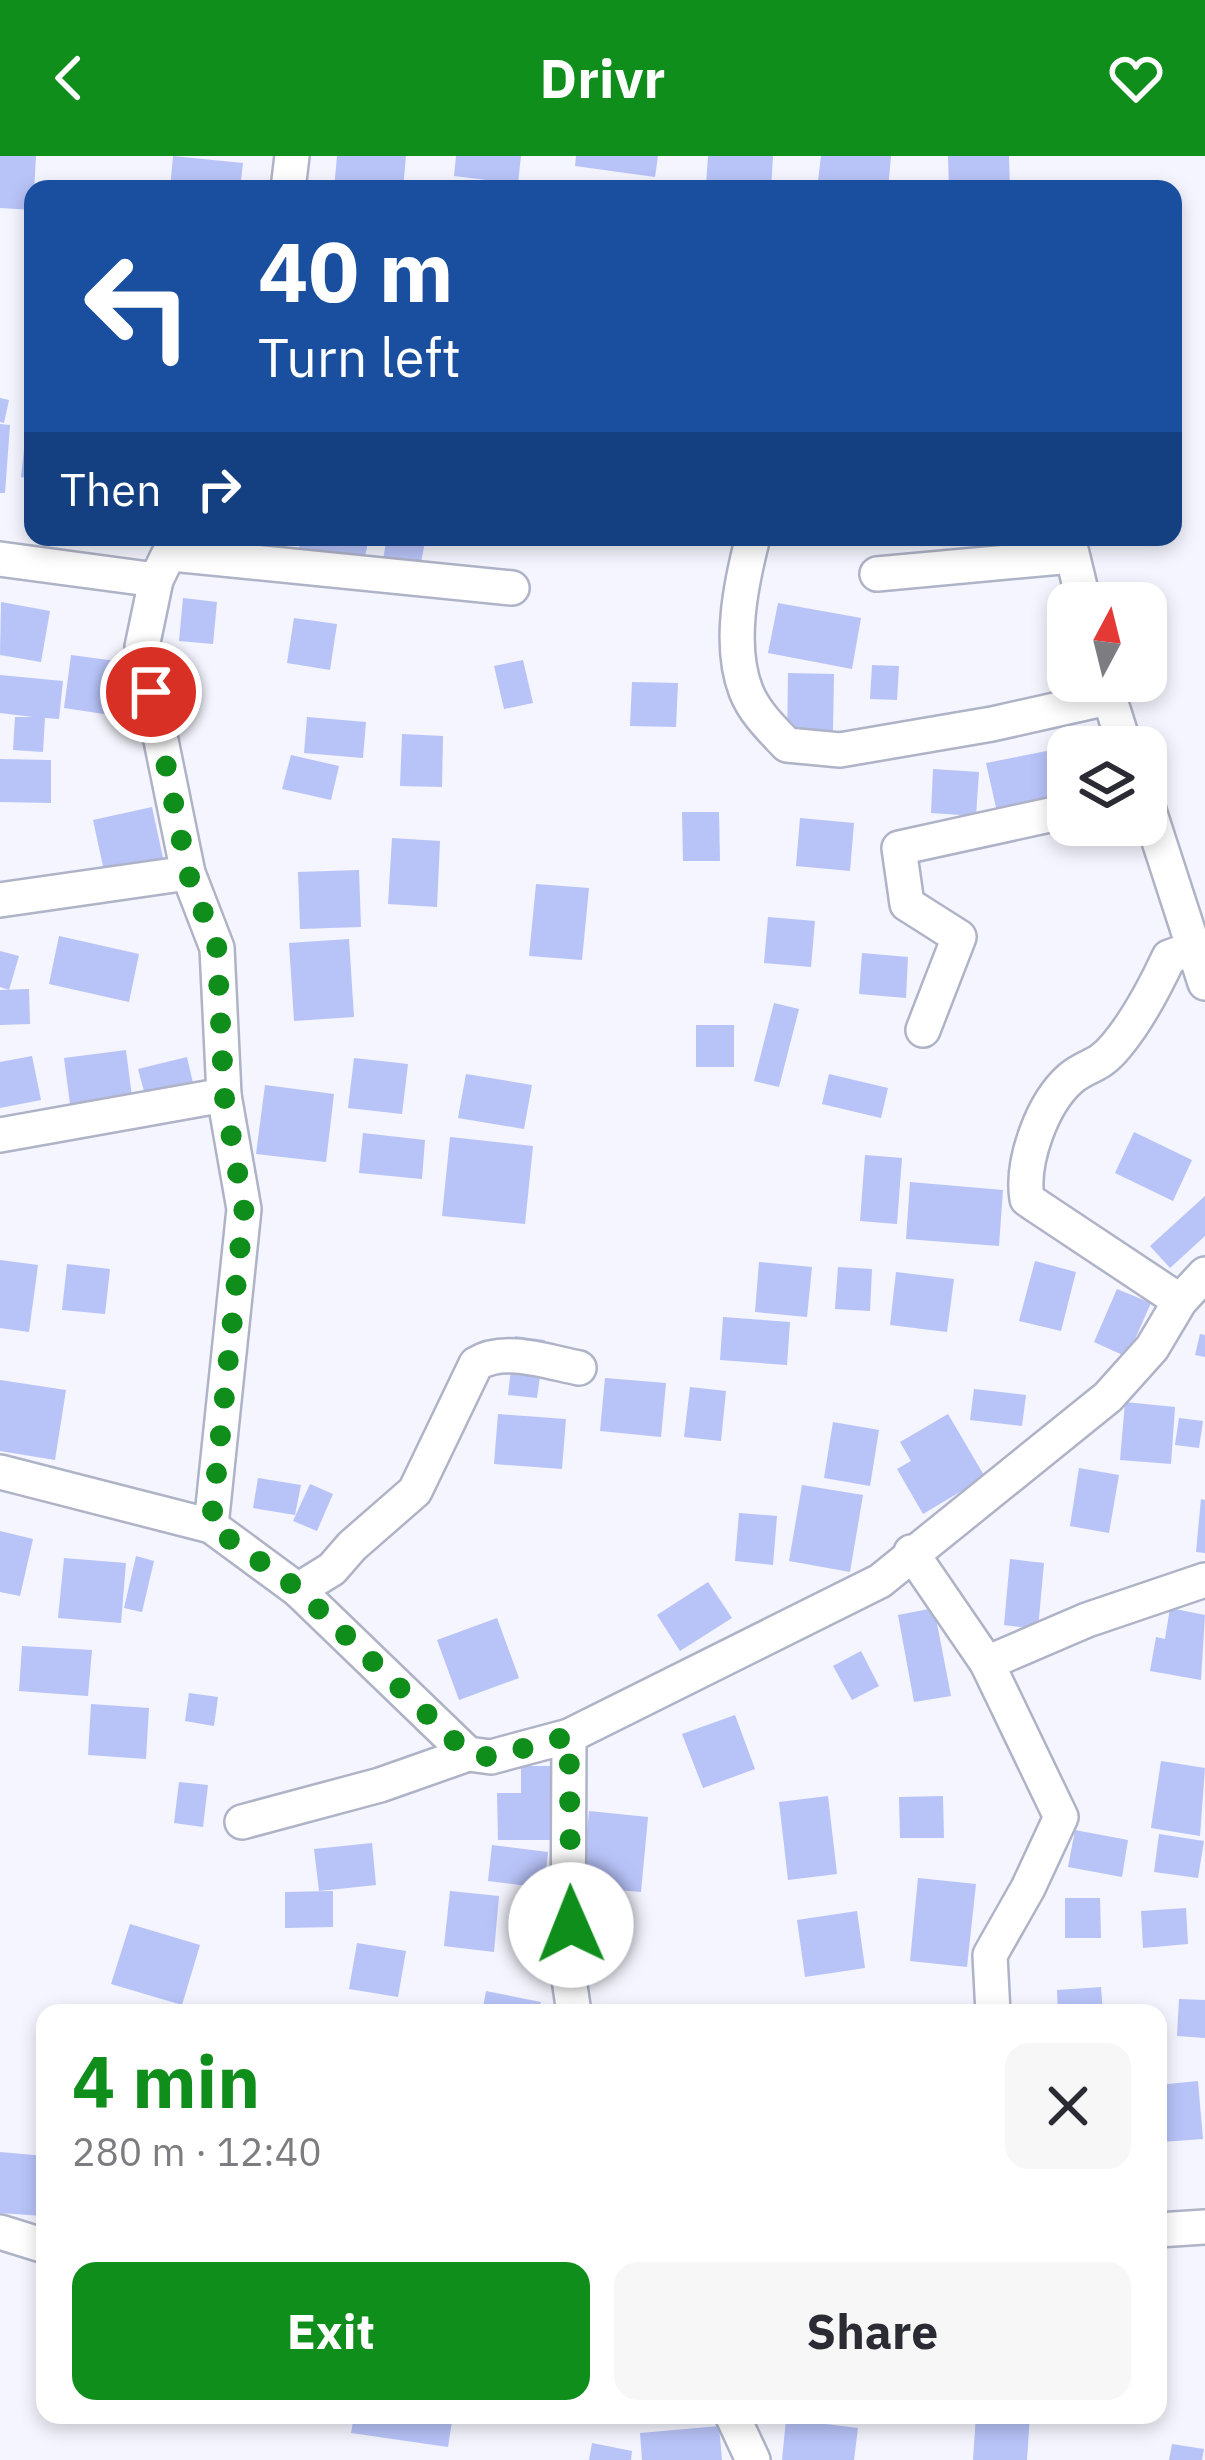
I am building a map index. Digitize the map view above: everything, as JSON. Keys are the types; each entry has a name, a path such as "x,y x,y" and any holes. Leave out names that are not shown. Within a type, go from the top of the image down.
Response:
{"street":[{"path":"752,546 736,646 746,691 761,717 787,745 840,750 992,724 1066,702"},
{"path":"877,574 1070,547 1079,582"},
{"path":"168,557 142,647 188,873 217,948 224,1095 244,1209 211,1526"},
{"path":"0,560 168,557 512,588"},
{"path":"923,1030 958,937 907,904 898,848 1047,816"},
{"path":"1160,846 1205,983"},
{"path":"0,900 188,873"},
{"path":"1180,1301 1027,1199 1024,1182 1034,1145 1062,1088 1075,1074 1098,1066 1119,1043 1169,957 1191,949"},
{"path":"0,1135 224,1095"},
{"path":"242,1822 380,1785 468,1754 491,1757 569,1736 880,1581 1108,1397 1152,1348 1180,1301 1205,1274"},
{"path":"298,1589 332,1569 415,1491 476,1364 488,1356 509,1356 579,1369"},
{"path":"0,1472 211,1526 298,1589 468,1754"},
{"path":"911,1552 987,1663 1061,1817 990,1955 993,2004"},
{"path":"987,1663 1088,1620 1205,1580"},
{"path":"569,1736 568,1972 573,2004"},
{"path":"1167,2229 1205,2227"},
{"path":"0,2231 36,2243"},
{"path":"736,2424 753,2460"}],"building":[{"path":"0,156 36,156 35,180 24,180 24,209 0,208"},
{"path":"173,156 243,163 241,180 171,180"},
{"path":"337,156 406,156 404,180 335,180"},
{"path":"456,156 521,156 518,180 454,176"},
{"path":"576,156 658,156 655,177 575,166"},
{"path":"708,156 773,156 772,180 706,180"},
{"path":"821,156 891,156 889,180 818,180"},
{"path":"948,156 1009,156 1010,180 949,180"},
{"path":"0,398 9,400 4,423 0,422"},
{"path":"0,424 10,425 5,493 0,493"},
{"path":"218,546 267,546 267,551"},
{"path":"300,546 367,546 363,567 298,555"},
{"path":"385,546 424,546 419,572 382,565"},
{"path":"183,598 217,602 213,644 179,641"},
{"path":"1,602 50,611 41,662 0,655"},
{"path":"778,603 861,618 852,669 768,653"},
{"path":"294,618 337,624 330,670 287,663"},
{"path":"71,655 124,662 117,716 64,708"},
{"path":"523,660 533,703 504,709 494,666"},
{"path":"872,665 899,666 897,700 870,699"},
{"path":"788,673 834,674 833,730 787,745"},
{"path":"0,675 63,681 59,719 45,718 43,752 13,750 15,717 33,717 0,713"},
{"path":"632,682 678,683 676,727 630,726"},
{"path":"307,717 366,722 363,758 304,753"},
{"path":"402,734 443,736 442,787 400,786"},
{"path":"1047,751 1047,802 997,812 986,763"},
{"path":"291,755 339,766 331,800 282,789"},
{"path":"0,759 51,760 51,803 0,802"},
{"path":"933,769 979,772 976,816 931,813"},
{"path":"152,807 163,858 104,871 93,820"},
{"path":"682,812 719,812 720,861 683,861"},
{"path":"800,818 854,823 850,871 796,866"},
{"path":"392,838 440,841 437,907 388,904"},
{"path":"359,870 361,927 300,929 298,872"},
{"path":"536,884 589,888 582,960 529,956"},
{"path":"768,917 815,921 811,967 764,963"},
{"path":"59,936 139,954 129,1002 49,984"},
{"path":"349,939 354,1017 294,1021 289,943"},
{"path":"0,951 19,956 9,990 0,987"},
{"path":"862,953 908,957 906,998 859,994"},
{"path":"29,989 30,1024 0,1025 0,990"},
{"path":"774,1003 799,1009 779,1087 754,1081"},
{"path":"696,1025 734,1025 734,1067 696,1067"},
{"path":"126,1050 132,1097 70,1104 64,1058"},
{"path":"32,1056 41,1100 0,1108 0,1062"},
{"path":"187,1057 193,1083 145,1095 138,1069"},
{"path":"354,1058 408,1064 402,1114 348,1108"},
{"path":"466,1074 532,1085 524,1129 458,1118"},
{"path":"829,1074 888,1088 881,1118 822,1104"},
{"path":"265,1085 334,1094 326,1162 256,1154"},
{"path":"1134,1132 1192,1160 1173,1201 1115,1173"},
{"path":"363,1133 425,1140 422,1179 359,1173"},
{"path":"450,1137 533,1146 525,1224 442,1216"},
{"path":"865,1155 902,1158 897,1224 860,1221"},
{"path":"910,1182 1003,1190 999,1246 906,1239"},
{"path":"1205,1196 1205,1236 1170,1268 1150,1246"},
{"path":"0,1260 38,1265 29,1332 0,1328"},
{"path":"1035,1261 1076,1272 1061,1331 1019,1321"},
{"path":"759,1262 812,1267 807,1317 755,1312"},
{"path":"67,1264 110,1269 105,1314 62,1310"},
{"path":"838,1267 872,1269 870,1311 835,1309"},
{"path":"896,1272 954,1279 947,1332 890,1325"},
{"path":"1117,1289 1151,1303 1127,1357 1094,1342"},
{"path":"723,1317 790,1322 787,1365 720,1360"},
{"path":"1200,1334 1205,1335 1205,1357 1195,1355"},
{"path":"515,1336 545,1340 537,1398 508,1395"},
{"path":"605,1378 666,1383 661,1437 600,1431"},
{"path":"0,1380 66,1390 55,1460 0,1451"},
{"path":"690,1387 726,1391 721,1441 684,1437"},
{"path":"974,1389 1026,1395 1022,1426 970,1420"},
{"path":"1125,1402 1175,1407 1171,1464 1120,1460"},
{"path":"498,1414 566,1419 562,1469 494,1464"},
{"path":"948,1414 985,1477 923,1514 897,1469 911,1461 900,1442"},
{"path":"1179,1418 1203,1421 1199,1448 1175,1445"},
{"path":"833,1422 879,1430 870,1486 824,1478"},
{"path":"1079,1468 1119,1475 1109,1533 1070,1526"},
{"path":"258,1478 301,1485 295,1515 253,1508"},
{"path":"310,1484 333,1494 317,1531 293,1521"},
{"path":"802,1485 863,1495 850,1572 789,1561"},
{"path":"1201,1499 1205,1500 1205,1553 1196,1552"},
{"path":"739,1513 777,1516 773,1565 735,1561"},
{"path":"0,1531 33,1539 20,1596 0,1592"},
{"path":"136,1556 154,1561 142,1612 124,1608"},
{"path":"64,1558 126,1563 121,1623 58,1618"},
{"path":"1010,1559 1044,1563 1038,1629 1004,1625"},
{"path":"708,1582 732,1618 680,1651 657,1615"},
{"path":"934,1608 951,1696 914,1702 898,1615"},
{"path":"1170,1608 1205,1615 1201,1680 1150,1671 1156,1637 1165,1639"},
{"path":"497,1618 519,1678 459,1700 437,1640"},
{"path":"22,1646 92,1650 88,1696 19,1691"},
{"path":"861,1651 879,1686 852,1700 833,1666"},
{"path":"189,1693 218,1697 214,1726 185,1721"},
{"path":"91,1704 149,1708 146,1759 88,1755"},
{"path":"735,1715 755,1769 703,1788 682,1734"},
{"path":"1161,1761 1205,1768 1200,1836 1151,1828"},
{"path":"521,1766 557,1766 558,1840 498,1840 497,1793 521,1793"},
{"path":"179,1782 208,1785 203,1827 174,1823"},
{"path":"828,1796 837,1874 788,1880 779,1802"},
{"path":"943,1796 944,1838 900,1838 899,1797"},
{"path":"589,1811 648,1817 641,1892 582,1887"},
{"path":"1075,1830 1128,1840 1122,1877 1068,1867"},
{"path":"1159,1834 1204,1841 1198,1878 1154,1872"},
{"path":"372,1843 376,1885 319,1891 314,1849"},
{"path":"492,1845 548,1852 544,1888 488,1881"},
{"path":"918,1878 976,1884 967,1967 910,1961"},
{"path":"333,1891 333,1927 285,1928 285,1892"},
{"path":"450,1891 499,1896 494,1952 444,1946"},
{"path":"1065,1898 1100,1898 1101,1938 1065,1938"},
{"path":"1186,1908 1188,1944 1143,1948 1141,1911"},
{"path":"857,1911 865,1968 805,1977 797,1920"},
{"path":"130,1924 200,1945 182,2004 111,1984"},
{"path":"357,1943 406,1951 398,1997 349,1989"},
{"path":"1101,1987 1102,2004 1058,2004 1057,1990"},
{"path":"486,1991 541,2002 540,2004 484,2004"},
{"path":"1179,1999 1205,2000 1205,2038 1177,2036"},
{"path":"1198,2081 1203,2139 1167,2142 1167,2084"},
{"path":"0,2152 36,2155 36,2216 0,2213"},
{"path":"352,2424 452,2424 448,2447 351,2433"},
{"path":"786,2424 858,2428 854,2460 782,2460"},
{"path":"975,2424 1029,2424 1027,2460 973,2460"},
{"path":"719,2426 722,2460 642,2460 640,2433"},
{"path":"592,2443 632,2451 631,2460 589,2460"},
{"path":"1172,2444 1204,2449 1202,2460 1169,2460"}],"route":[{"path":"151,692 188,873 217,948 224,1095 244,1209 211,1526 298,1589 468,1754 491,1757 569,1736 571,1925"}]}
